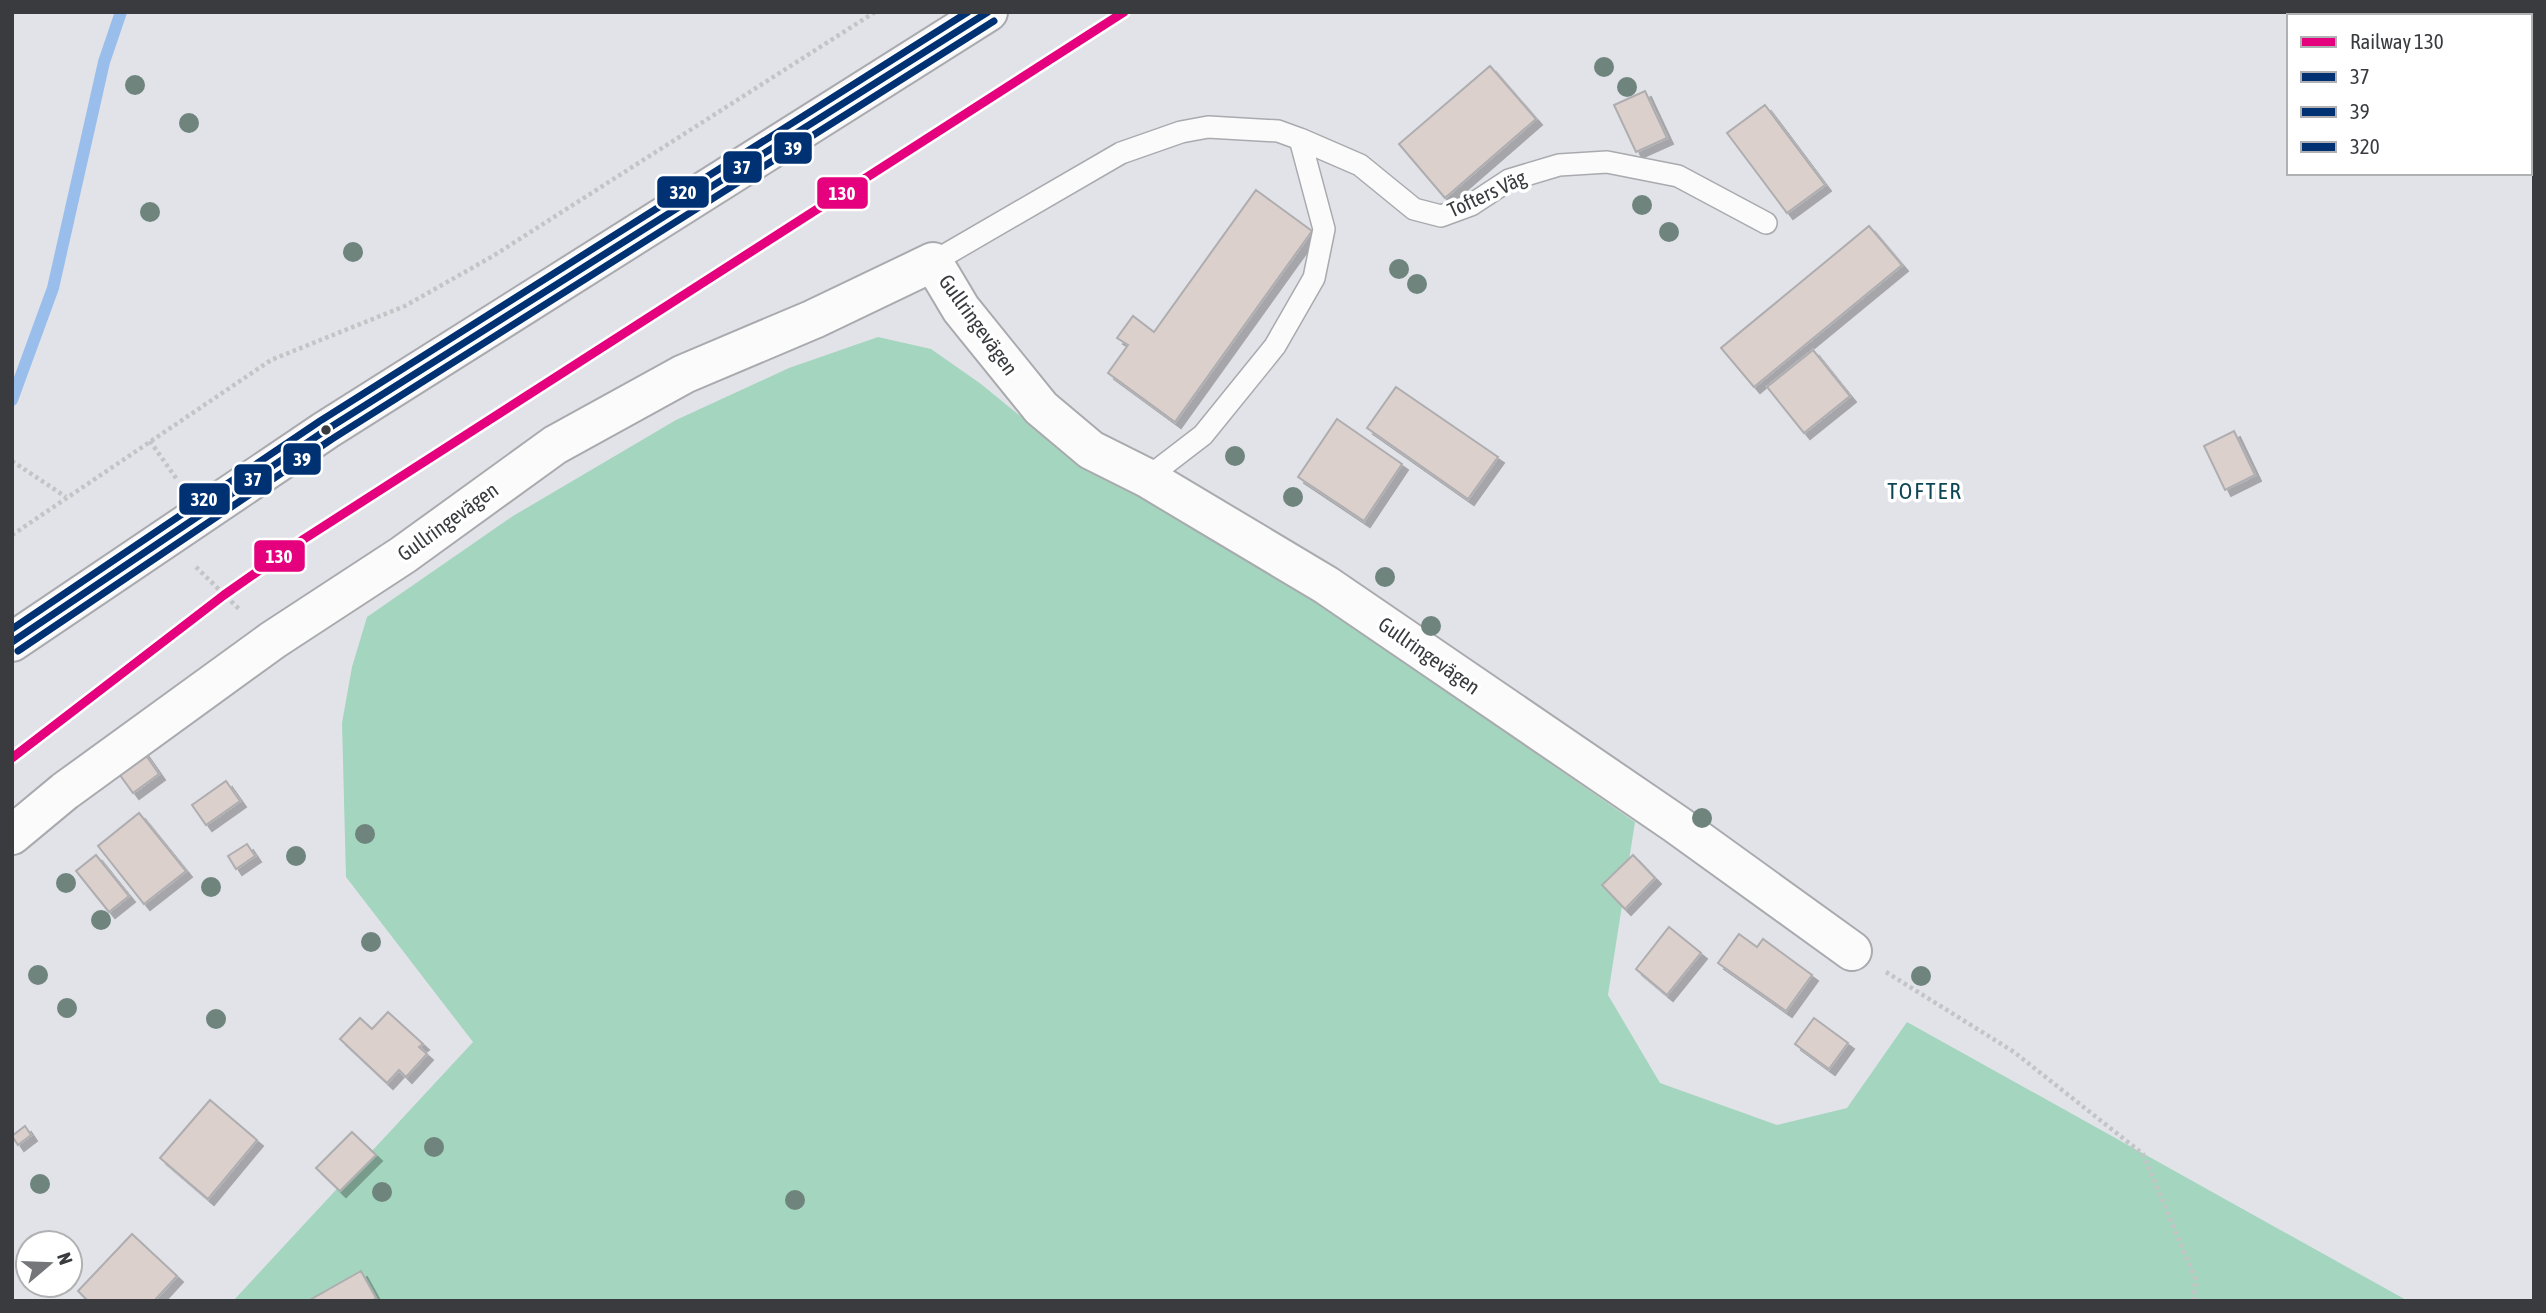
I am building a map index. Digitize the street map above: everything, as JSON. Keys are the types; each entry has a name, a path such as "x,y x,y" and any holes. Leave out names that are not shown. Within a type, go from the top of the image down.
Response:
{"main road":[{"path":"12,642 145,549 370,402 988,12"}],"street":[{"name":"Gullringevägen","path":"12,835 65,791 273,640 402,555 555,445 684,374 814,319 933,262 961,309 1041,408 1091,450 1147,478 1326,585 1676,824 1852,951"}],"lane":[{"name":"Tofters Väg","path":"933,262 1121,153 1151,141 1208,127 1278,131 1300,139 1360,165 1414,209 1441,216 1471,205 1508,180 1559,165 1607,162 1678,176 1766,223"},
{"path":"1147,478 1203,435 1275,346 1314,278 1324,229 1300,139"}],"path":[{"path":"12,535 271,360 405,306 493,256 875,12"},
{"path":"12,461 66,497"},
{"path":"200,562 195,568 273,640"},
{"path":"1852,951 2014,1052 2143,1154 2194,1278 2194,1301"}],"green space":[{"path":"878,337 931,349 981,384 1068,455 1148,496 1310,597 1635,822 1608,995 1660,1083 1777,1125 1847,1108 1907,1022 2408,1301 233,1301 473,1042 346,877 342,723 352,667 367,617 513,516 676,420 789,368"}],"building":[{"path":"1490,66 1536,119 1445,198 1399,144"},
{"path":"1645,91 1667,138 1636,152 1614,105"},
{"path":"1765,105 1825,185 1787,213 1727,133"},
{"path":"1256,190 1312,231 1175,422 1108,373 1128,345 1117,338 1133,316 1154,332"},
{"path":"1869,226 1902,265 1754,387 1721,348"},
{"path":"1813,350 1850,396 1804,433 1767,387"},
{"path":"1396,387 1498,457 1468,499 1367,428"},
{"path":"1337,419 1402,464 1364,521 1298,477"},
{"path":"2234,431 2255,475 2225,490 2204,446"},
{"path":"143,751 159,774 133,793 117,771"},
{"path":"226,781 240,801 206,825 192,805"},
{"path":"139,813 186,871 144,904 98,846"},
{"path":"247,844 255,856 236,869 228,856"},
{"path":"96,855 129,896 109,912 76,871"},
{"path":"1633,855 1655,878 1625,909 1602,885"},
{"path":"1669,927 1701,953 1667,995 1636,969"},
{"path":"1739,934 1757,947 1763,939 1812,975 1786,1011 1718,963"},
{"path":"388,1012 423,1044 419,1047 427,1054 406,1077 399,1070 387,1083 340,1039 360,1018 372,1029"},
{"path":"1814,1018 1848,1043 1829,1069 1795,1044"},
{"path":"210,1100 257,1140 208,1199 160,1158"},
{"path":"25,1126 31,1135 18,1145 12,1136"},
{"path":"352,1132 376,1155 340,1191 316,1168"},
{"path":"132,1234 177,1276 154,1301 88,1301 84,1297 84,1285"},
{"path":"361,1271 376,1298 372,1301 308,1301"}],"waterway":[{"path":"12,400 53,288 104,62 121,12"}],"rail line":[{"name":"130","path":"12,758 224,595 304,539 1124,12"}],"transit line":[{"name":"320","path":"12,629 320,421 968,12"},
{"name":"37","path":"12,642 326,430 988,12"},
{"name":"39","path":"18,651 332,439 994,21"}],"district":[{"name":"TOFTER","path":"1925,491"}]}
